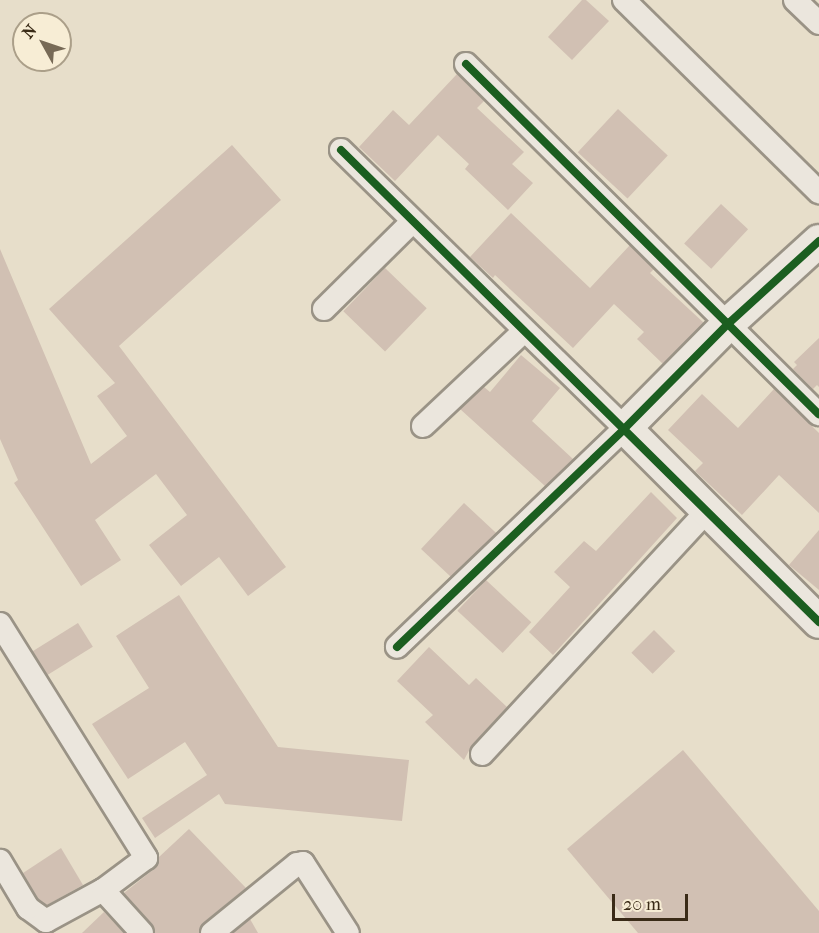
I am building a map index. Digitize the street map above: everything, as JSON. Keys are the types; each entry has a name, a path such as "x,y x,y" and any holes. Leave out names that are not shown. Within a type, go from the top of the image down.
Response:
{"street":[{"path":"624,0 819,192"},
{"path":"795,0 819,23"},
{"path":"466,64 819,414"},
{"path":"341,150 819,622"},
{"path":"324,309 413,221"},
{"path":"397,647 817,239"},
{"path":"423,426 524,330"},
{"path":"482,754 707,512"},
{"path":"0,624 146,858 103,890 46,921 28,908 0,861"},
{"path":"212,933 297,864 303,863 308,867 348,933"},
{"path":"103,890 142,933"}],"building":[{"path":"582,0 586,0 609,21 572,60 548,37"},
{"path":"457,74 484,101 477,108 524,152 512,164 533,183 508,210 465,169 469,164 438,135 395,181 359,147 393,110 409,125"},
{"path":"618,109 668,155 627,199 578,152"},
{"path":"232,145 281,200 119,346 286,567 248,596 219,557 181,586 149,545 187,515 156,474 95,520 121,560 81,586 14,483 18,480 0,439 0,249 91,464 127,436 97,396 115,383 49,309"},
{"path":"721,204 748,229 711,269 684,243"},
{"path":"511,213 590,288 630,245 654,269 650,273 704,323 663,364 637,339 644,332 614,304 573,348 495,275 493,278 470,257"},
{"path":"385,268 427,308 385,351 343,311"},
{"path":"819,338 819,387 817,385 813,389 793,369 797,365 794,362"},
{"path":"521,355 560,388 532,421 573,459 545,486 460,409 484,387 490,392"},
{"path":"774,389 819,433 819,513 779,475 742,515 695,471 703,463 668,430 702,394 738,428"},
{"path":"651,492 677,518 553,655 529,632 570,587 554,572 584,541 596,551"},
{"path":"464,503 496,533 453,579 421,549"},
{"path":"819,530 819,590 789,565"},
{"path":"486,580 531,622 503,653 457,611"},
{"path":"179,595 278,747 409,760 402,821 225,804 219,794 155,838 142,818 207,775 185,742 128,779 92,724 149,688 116,636"},
{"path":"78,623 93,647 47,675 32,652"},
{"path":"654,630 675,651 653,674 631,653"},
{"path":"429,647 469,685 476,678 507,707 472,745 464,760 425,722 433,715 397,681"},
{"path":"683,750 819,911 819,933 638,933 567,849"},
{"path":"189,829 246,888 203,923 199,933 155,933 152,924 124,893 154,869 159,857"},
{"path":"61,848 83,885 47,905 38,899 23,873"},
{"path":"104,912 124,933 82,933"},
{"path":"250,919 258,933 233,933"}],"cycle path":[{"path":"466,64 819,414"},
{"path":"341,150 819,622"},
{"path":"397,647 625,428 729,323 819,241"}]}
